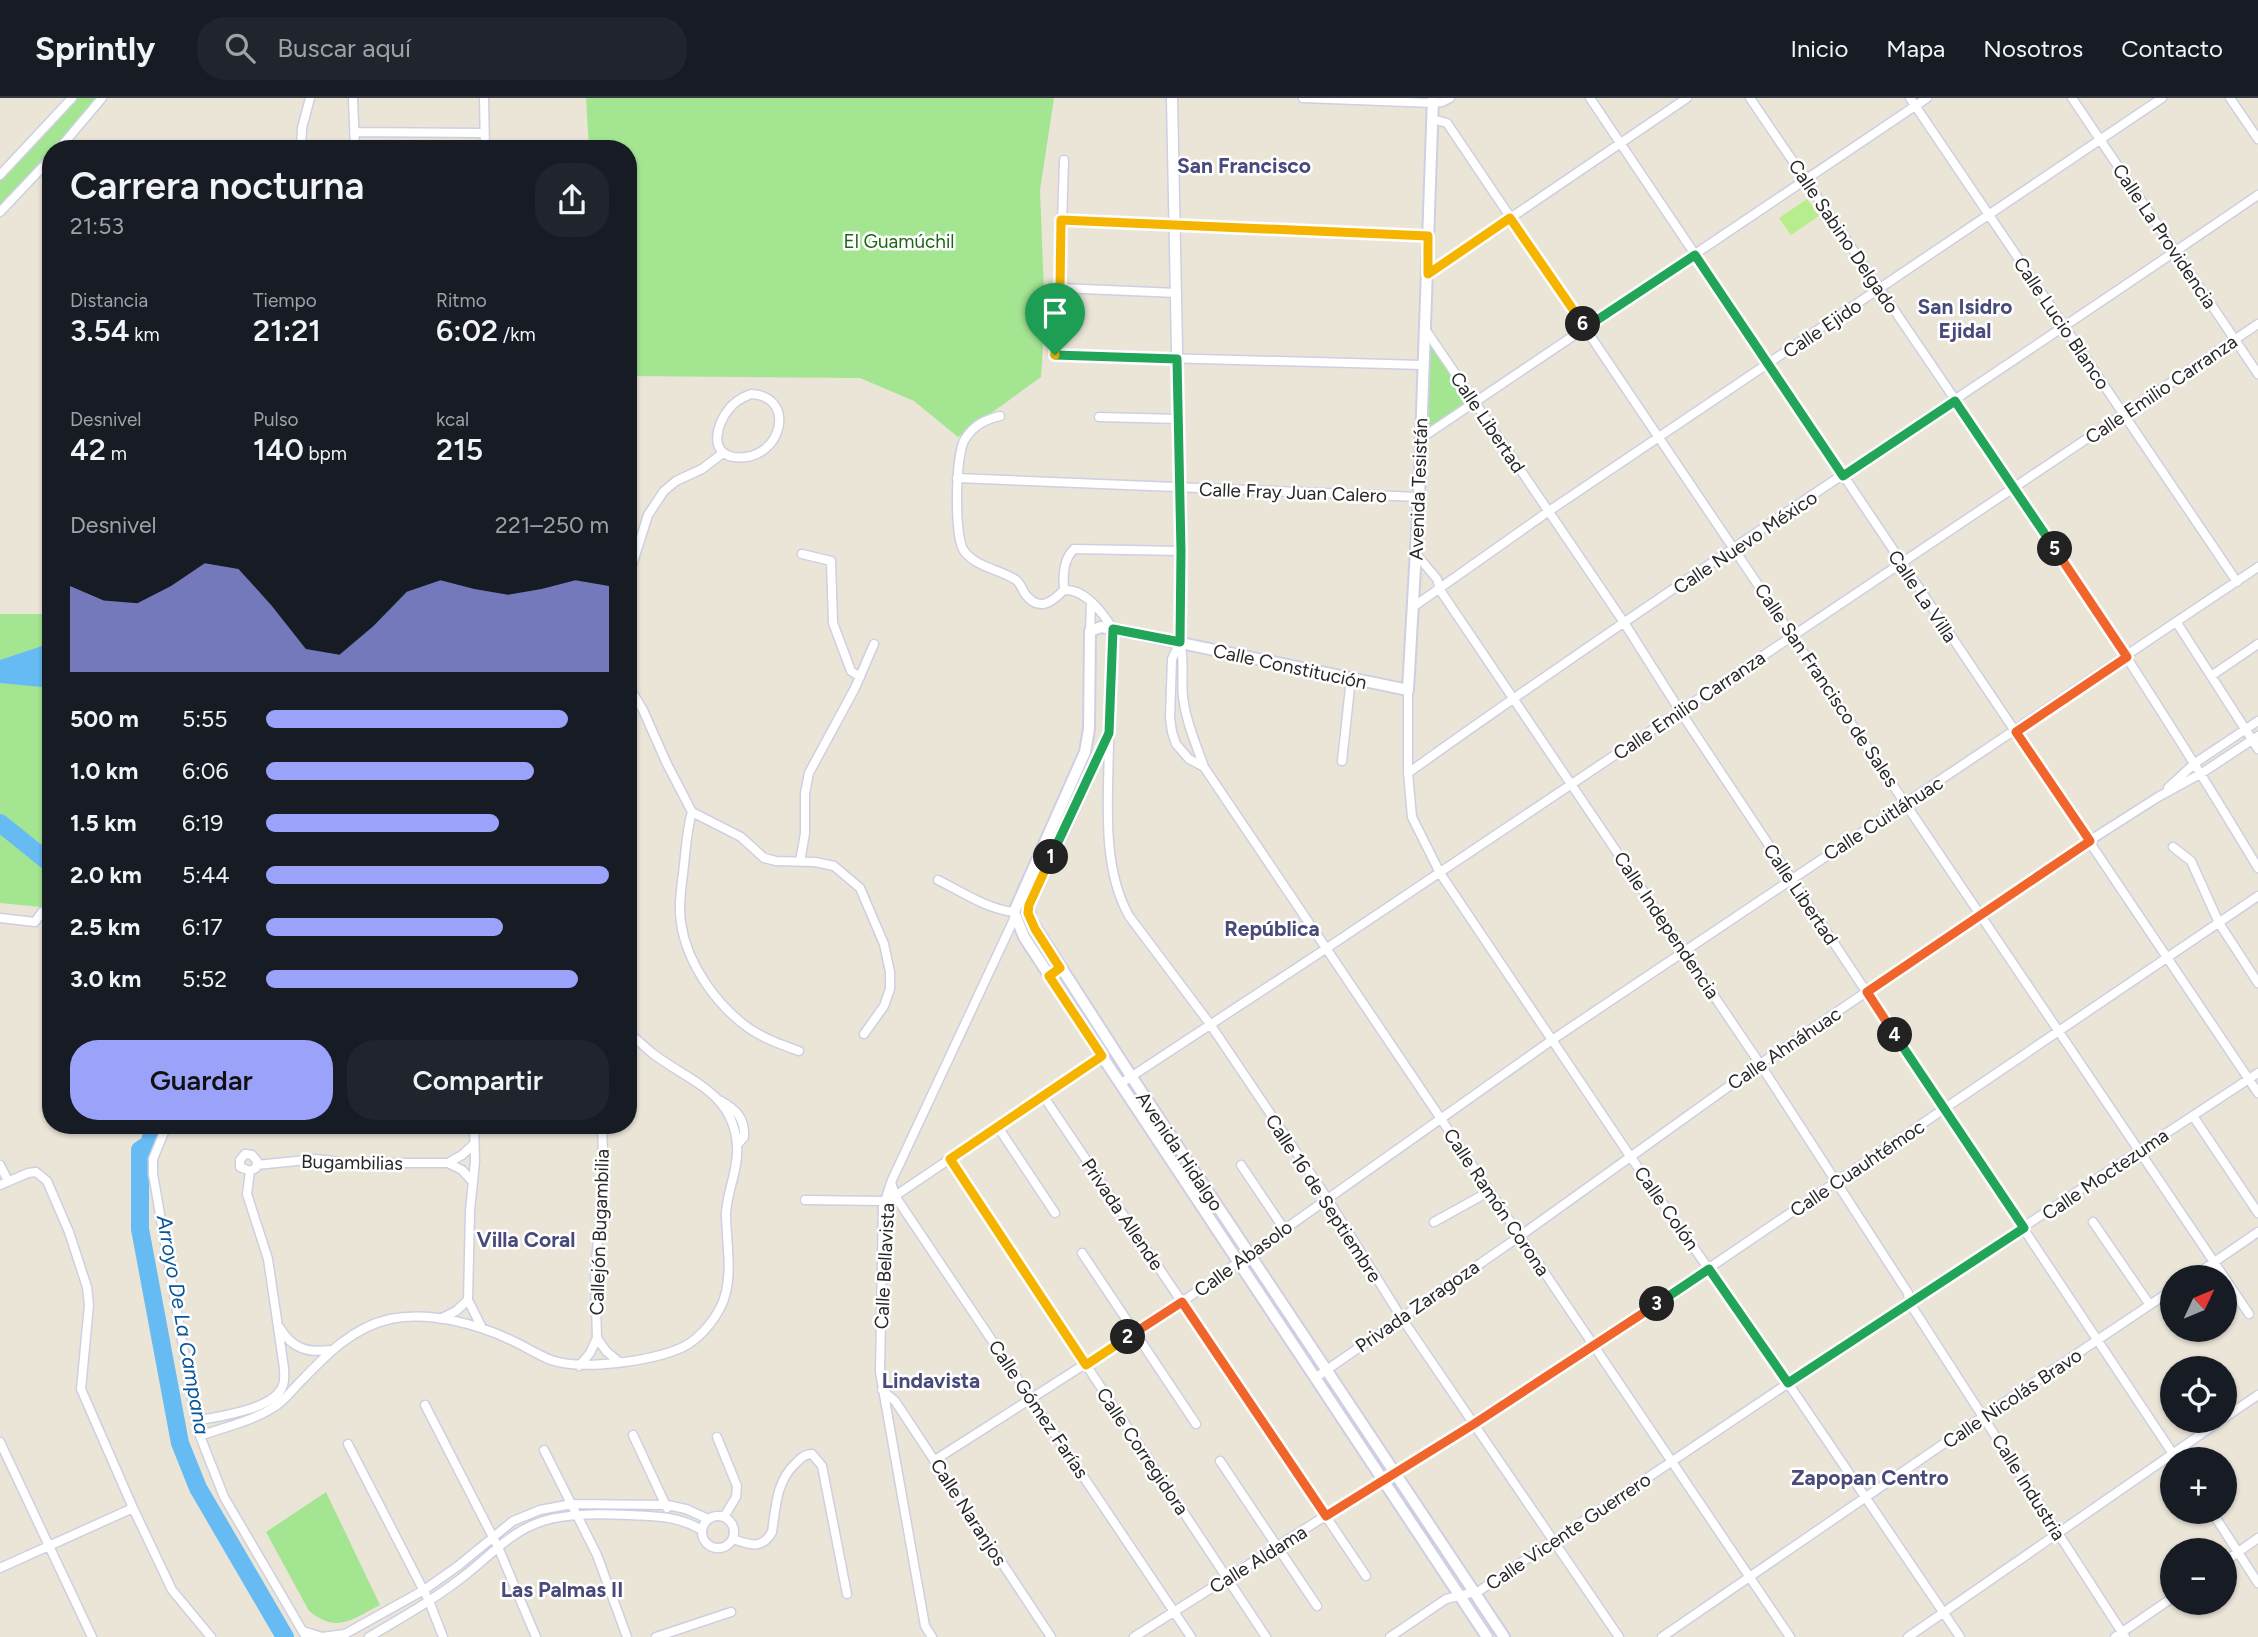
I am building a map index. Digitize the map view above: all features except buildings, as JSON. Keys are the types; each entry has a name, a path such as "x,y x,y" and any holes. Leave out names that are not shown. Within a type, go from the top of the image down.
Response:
{"main road":[{"name":"Avenida Tesistán","path":"1408,691 1419,497 1433,100"},
{"name":"Calle Constitución","path":"1090,631 1101,627 1113,629 1408,691"},
{"name":"Avenida Hidalgo","path":"1113,629 1109,733 1029,905 1030,919 1131,1076 1504,1637"},
{"path":"1014,914 1085,752 1089,729 1090,631"},
{"name":"Avenida Hidalgo","path":"1014,914 1024,937 1049,976 1488,1637"},
{"path":"1049,976 1060,968"}],"street":[{"path":"0,174 72,98"},
{"path":"66,140 102,98"},
{"path":"301,140 310,98"},
{"path":"353,98 354,140"},
{"path":"484,98 484,140"},
{"path":"1172,98 1181,551 1180,642"},
{"path":"1303,98 1442,102 1450,98"},
{"name":"Calle La Villa","path":"1590,98 2258,1093"},
{"path":"1428,274 1687,98"},
{"name":"Calle Sabino Delgado","path":"1750,98 2127,657 2258,868"},
{"path":"1420,439 1695,255 1913,102 1927,98"},
{"name":"Calle La Providencia","path":"2072,98 2258,374"},
{"name":"Calle Ejido","path":"1413,607 1549,511 2162,98"},
{"path":"2230,98 2258,139"},
{"name":"Calle Lucio Blanco","path":"1913,102 2237,582"},
{"name":"Calle San Francisco de Sales","path":"1432,120 1447,123 2249,1314"},
{"path":"354,132 484,133"},
{"path":"1064,160 1055,355 1423,365"},
{"path":"0,212 42,168"},
{"name":"Calle Nuevo México","path":"1408,773 1514,697 2258,195"},
{"path":"1061,220 1428,236"},
{"path":"1060,288 1177,293"},
{"name":"Calle Emilio Carranza","path":"1120,1084 1440,873 2258,324"},
{"name":"Calle Libertad","path":"1425,329 1625,624 2168,1447"},
{"path":"751,394 761,394 772,401 777,408 778,427 771,445 752,456 731,457 723,453 717,439 718,430 728,410 751,394"},
{"path":"1000,416 977,425 963,442 957,478 960,542 965,552 984,566 1015,580 1034,603 1042,606 1049,604 1064,590 1079,591 1103,614 1113,629"},
{"path":"1099,417 1179,419"},
{"path":"637,550 648,515 664,491 723,453"},
{"name":"Calle Fray Juan Calero","path":"957,478 1419,497"},
{"path":"1064,590 1066,561 1074,549 1181,551"},
{"path":"802,554 831,561 832,623 851,671 860,677"},
{"name":"Calle Independencia","path":"1416,554 1437,579 1440,590 1760,1063 1908,1293 1909,1302"},
{"name":"Calle Cuitláhuac","path":"1442,1119 1552,1040 1905,803 2016,732 2258,567"},
{"path":"1090,631 1091,603"},
{"path":"2176,623 2246,730 2255,738 2258,749"},
{"name":"Calle Ramón Corona","path":"1180,642 1184,660 1183,695 1189,726 1204,767 1790,1637"},
{"name":"Calle Ramón Corona","path":"1180,642 1172,659 1172,732 1177,744 1189,758 1204,767"},
{"path":"800,862 809,773 860,677 874,644"},
{"path":"2211,676 2258,644"},
{"path":"1342,761 1351,678"},
{"name":"Avenida Tesistán","path":"1408,691 1408,773 1412,817 1440,873"},
{"path":"637,700 692,812 741,837 764,858 834,866 860,888 884,944 890,972 890,989 884,1006 864,1034"},
{"name":"Calle Ahnáhuac","path":"2158,797 2195,763 2258,721"},
{"name":"Calle 16 de Septiembre","path":"1109,733 1110,852 1119,898 1129,916 1210,1024 1327,1198 1401,1317 1619,1637"},
{"name":"Calle Ahnáhuac","path":"1520,1236 1760,1063 2090,841 2158,797 2202,774 2255,738"},
{"path":"692,812 688,825 680,907 681,926 690,953 704,979 726,1008 751,1029 799,1051"},
{"path":"2172,847 2191,861 2218,923 2258,984"},
{"name":"Calle Colón","path":"1440,873 1630,1156 1960,1637"},
{"path":"938,880 989,906 1014,914"},
{"name":"Calle Cuauhtémoc","path":"1594,1346 2258,896"},
{"path":"0,918 35,922 42,912"},
{"name":"Calle Bellavista","path":"932,1637 925,1626 880,1372 884,1201 1014,914"},
{"path":"200,1436 275,1407 331,1350 356,1333 388,1320 412,1317 440,1319 482,1328 548,1359 579,1366 619,1362 682,1348 699,1335 716,1315 726,1293 729,1270 726,1211 737,1145 744,1137 742,1121 739,1113 705,1086 652,1053 639,1041"},
{"path":"805,1200 884,1201 895,1196 1102,1056"},
{"name":"Calle Moctezuma","path":"1672,1462 1909,1302 2258,1073"},
{"name":"Privada Allende","path":"1044,1097 1366,1576"},
{"path":"2193,1116 2258,1213"},
{"name":"Calle Abasolo","path":"935,1461 1182,1302 1442,1119"},
{"path":"998,1127 1055,1213"},
{"path":"163,1134 153,1158 153,1174 196,1422 224,1497 305,1634 339,1636 424,1590 513,1521 531,1514 572,1504 667,1505 686,1508 708,1519 724,1517 732,1524 733,1539 725,1547 713,1548 704,1541 702,1530 708,1519"},
{"path":"474,1134 468,1300 482,1328"},
{"name":"Callejón Bugambilia","path":"579,1366 590,1353 597,1338 595,1270 604,1183 602,1134"},
{"path":"448,1163 474,1144"},
{"name":"Bugambilias","path":"278,1326 268,1259 247,1194 254,1168 316,1159 347,1163 448,1163"},
{"name":"Calle Corregidora","path":"950,1159 1266,1637"},
{"path":"448,1163 462,1170 472,1181"},
{"path":"0,1164 4,1183 36,1172 47,1181 65,1222 87,1287 89,1305 81,1389 172,1590 211,1637"},
{"path":"1241,1166 1284,1229"},
{"name":"Calle Gómez Farías","path":"892,1180 895,1196 1191,1637"},
{"path":"1434,1222 1490,1191"},
{"path":"2093,1222 2150,1305"},
{"path":"2210,1265 2258,1232"},
{"name":"Privada Zaragoza","path":"1315,1378 1520,1236"},
{"path":"1082,1253 1196,1424"},
{"name":"Calle Nicolás Bravo","path":"1662,1637 1983,1416 2160,1298"},
{"path":"440,1319 456,1311 468,1300"},
{"name":"Calle Industria","path":"1909,1302 2121,1635"},
{"path":"196,1422 254,1408 277,1395 283,1385 284,1368 278,1326"},
{"path":"278,1326 290,1342 301,1349 331,1350"},
{"name":"Callejón Bugambilia","path":"597,1338 606,1352 619,1362"},
{"name":"Calle Aldama","path":"1134,1637 1594,1346"},
{"name":"Calle Naranjos","path":"882,1390 895,1401 1051,1637"},
{"path":"2237,1409 2258,1395"},
{"path":"425,1405 498,1547 536,1637"},
{"path":"2188,1447 2205,1433"},
{"path":"633,1435 667,1505 666,1516"},
{"path":"717,1437 737,1486 736,1497 724,1517"},
{"path":"0,1442 92,1637"},
{"path":"348,1444 424,1590 443,1637"},
{"path":"544,1450 597,1555 627,1637"},
{"path":"733,1539 750,1545 760,1545 769,1538 779,1485 785,1474 803,1456 812,1454 822,1466 847,1594"},
{"path":"1220,1461 1317,1606"},
{"name":"Calle Vicente Guerrero","path":"1390,1637 1446,1600 1474,1593 1672,1462"},
{"path":"1908,1637 2160,1467"},
{"path":"0,1568 133,1508"},
{"path":"369,1637 465,1576 516,1533 544,1521 578,1516 666,1516 702,1530"},
{"path":"2219,1524 2258,1583"},
{"path":"2238,1552 2258,1538"},
{"path":"2121,1635 2160,1607"},
{"path":"656,1637 731,1612"}],"green space":[{"path":"75,98 98,98 63,140 42,140 42,165 0,206 0,180"},
{"name":"El Guamúchil","path":"586,98 1054,98 1040,190 1045,317 1041,377 958,437 914,401 860,378 637,376 637,140 588,140"},
{"path":"1807,199 1819,216 1791,235 1779,218"},
{"path":"1431,346 1471,402 1426,432"},
{"path":"0,614 42,614 42,907 0,903"},
{"path":"326,1492 380,1605 353,1619 337,1623 328,1622 309,1611 266,1532"}],"water":[{"path":"42,646 42,686 0,683 0,660"}],"waterway":[{"name":"Arroyo De La Campana","path":"0,823 42,857"},
{"name":"Arroyo De La Campana","path":"152,1134 149,1144 140,1150 140,1229 180,1443 198,1488 285,1637"}],"district":[{"name":"San Francisco","path":"1244,166"},
{"name":"San Isidro Ejidal","path":"1965,319"},
{"name":"República","path":"1272,929"},
{"name":"Villa Coral","path":"526,1240"},
{"name":"Lindavista","path":"931,1381"},
{"name":"Zapopan Centro","path":"1870,1478"},
{"name":"Las Palmas II","path":"562,1590"}],"route":[{"path":"1510,218 1585,328 1695,255 1843,476 1955,401 2127,657 2016,732 2090,841 1867,992 2024,1228 1788,1383 1709,1269 1474,1424 1326,1516 1182,1302 1086,1365 950,1159 1102,1056 1049,976 1060,968 1030,919 1029,905 1109,733 1113,629 1180,642 1180,438 1177,359 1055,355 1061,220 1428,236 1428,274 1510,218"}]}
